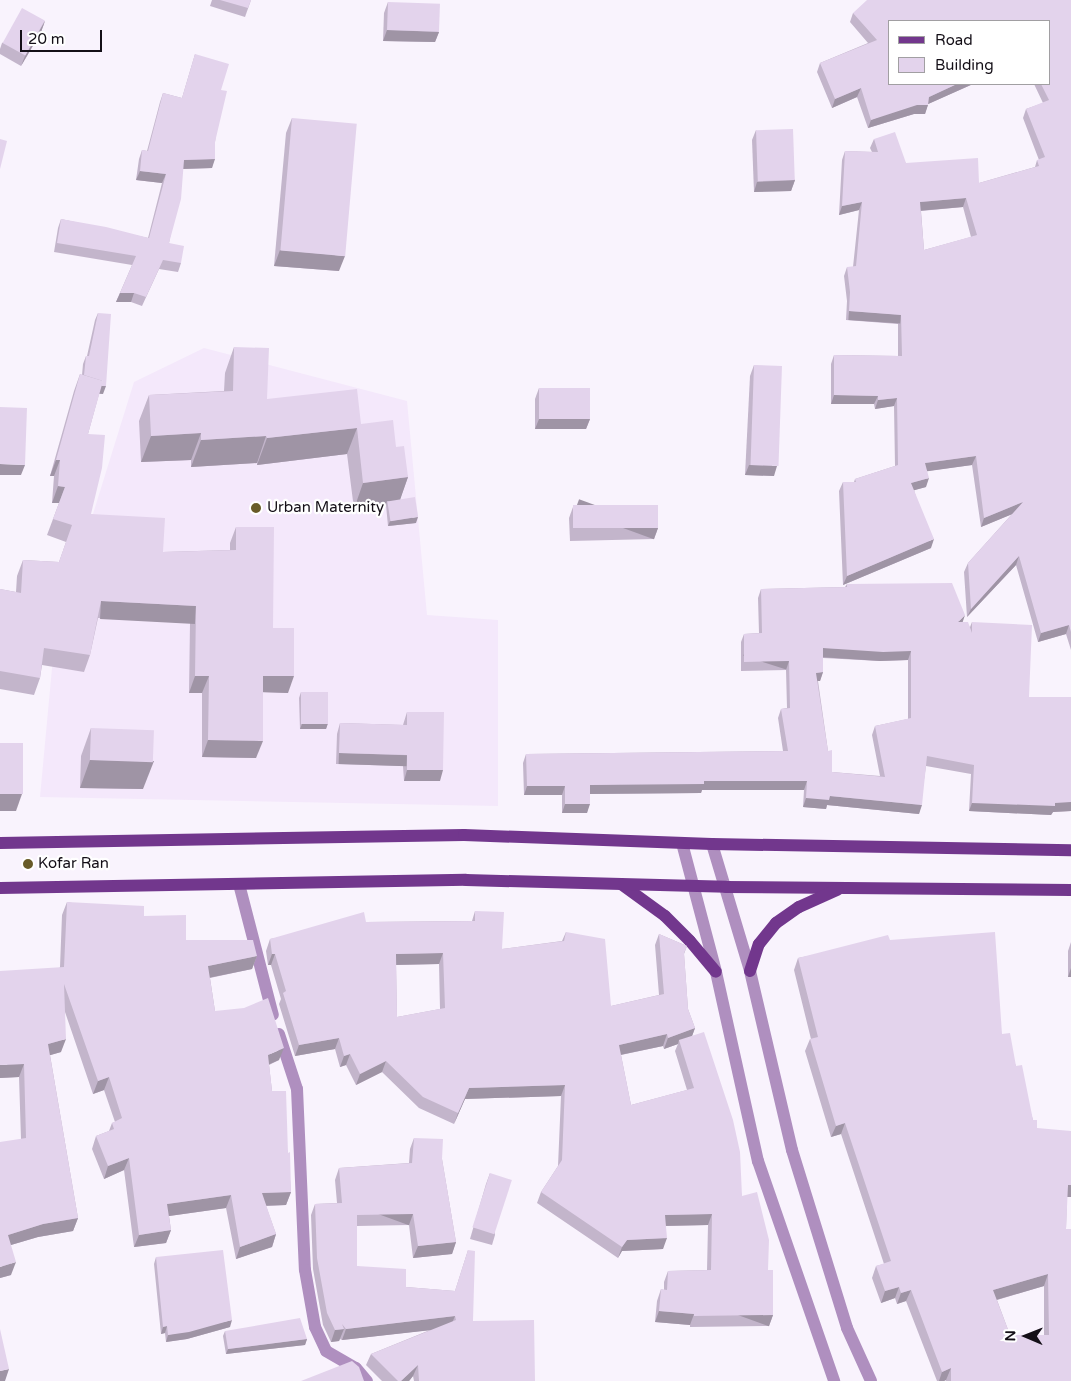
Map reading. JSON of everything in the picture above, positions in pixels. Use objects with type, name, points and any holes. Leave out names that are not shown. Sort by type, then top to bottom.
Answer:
[{"type":"main road","points":[[0,842],[464,835],[712,844],[1071,850]]},
{"type":"main road","points":[[0,888],[466,880],[726,887],[1071,890]]},
{"type":"main road","points":[[621,884],[665,916],[690,941],[716,972]]},
{"type":"main road","points":[[750,971],[759,944],[776,923],[799,907],[841,888]]},
{"type":"street","points":[[682,843],[716,972],[758,1161],[834,1381]]},
{"type":"street","points":[[712,844],[750,971],[792,1150],[847,1328],[871,1381]]},
{"type":"street","points":[[239,884],[268,997],[297,1089],[305,1270],[315,1327],[326,1351],[356,1368],[367,1381]]},
{"type":"shaded area","name":"Urban Maternity","points":[[204,348],[407,401],[427,615],[498,620],[498,806],[40,797],[55,636],[134,382]]},
{"type":"building","points":[[220,0],[251,0],[248,8]]},
{"type":"building","points":[[867,0],[1071,0],[1071,632],[1069,625],[1041,633],[1019,556],[971,609],[968,563],[1023,502],[984,518],[976,456],[925,463],[929,478],[911,483],[934,539],[847,576],[843,482],[856,482],[855,479],[898,465],[897,398],[878,400],[878,396],[834,395],[834,355],[902,356],[901,315],[849,311],[850,292],[847,267],[856,266],[862,202],[842,206],[845,151],[878,152],[874,139],[895,132],[906,163],[978,158],[979,183],[1039,166],[1037,160],[1045,157],[1026,109],[1049,100],[1042,85],[1051,85],[1051,20],[888,20],[888,85],[955,85],[929,97],[928,105],[917,105],[871,120],[861,88],[835,99],[820,63],[877,40],[853,13]],"holes":[[[966,198],[977,235],[924,250],[920,202]]]},
{"type":"building","points":[[388,2],[440,4],[439,32],[387,30]]},
{"type":"building","points":[[22,8],[45,21],[25,56],[3,43]]},
{"type":"building","points":[[195,54],[229,64],[221,90],[227,91],[215,142],[215,159],[184,160],[181,199],[169,243],[184,246],[181,263],[163,260],[146,297],[134,293],[120,293],[136,256],[57,243],[61,219],[106,227],[149,238],[166,174],[140,171],[142,150],[148,151],[163,93],[182,98]]},
{"type":"building","points":[[292,118],[357,124],[345,256],[280,250]]},
{"type":"building","points":[[793,129],[795,180],[758,181],[756,130]]},
{"type":"building","points":[[0,139],[7,141],[0,169]]},
{"type":"building","points":[[98,313],[111,314],[106,386],[101,386],[103,381],[84,375],[86,356],[89,356]]},
{"type":"building","points":[[234,347],[269,348],[267,399],[357,389],[361,424],[393,420],[396,447],[404,446],[408,477],[363,483],[357,428],[267,438],[266,436],[201,440],[201,433],[151,436],[149,395],[233,391]]},
{"type":"building","points":[[754,365],[782,366],[778,466],[751,465]]},
{"type":"building","points":[[80,374],[103,381],[88,434],[105,435],[102,468],[91,514],[165,518],[163,552],[236,550],[236,527],[274,527],[273,628],[294,628],[294,676],[263,676],[263,741],[208,740],[209,676],[195,676],[196,606],[101,601],[90,655],[44,648],[40,678],[0,671],[0,589],[21,593],[23,560],[59,562],[72,525],[53,519],[65,487],[58,486],[60,460],[56,460]]},
{"type":"building","points":[[539,388],[590,388],[590,419],[539,419]]},
{"type":"building","points":[[0,407],[27,408],[25,465],[0,464]]},
{"type":"building","points":[[415,497],[418,517],[390,521],[387,501]]},
{"type":"building","points":[[573,505],[658,505],[658,528],[573,528]]},
{"type":"building","points":[[952,583],[965,615],[958,622],[968,622],[972,633],[972,622],[1032,625],[1029,697],[1071,697],[1071,802],[1055,803],[1055,806],[972,803],[974,765],[927,756],[922,805],[830,796],[829,800],[806,798],[807,781],[704,781],[704,784],[590,785],[590,804],[565,804],[565,786],[527,786],[526,754],[788,751],[781,709],[790,708],[789,661],[744,662],[744,634],[762,633],[761,589],[847,587],[847,584]],"holes":[[[823,648],[883,652],[911,651],[911,718],[875,726],[885,777],[832,772],[832,750],[828,751],[816,673],[823,672]]]},
{"type":"building","points":[[301,692],[328,692],[328,724],[301,724]]},
{"type":"building","points":[[407,712],[444,712],[443,770],[407,770],[407,755],[339,753],[340,723],[407,725]]},
{"type":"building","points":[[91,728],[154,730],[153,762],[90,760]]},
{"type":"building","points":[[0,743],[23,743],[23,794],[0,794]]},
{"type":"building","points":[[67,902],[144,906],[144,916],[186,915],[186,940],[253,940],[257,956],[208,966],[215,1011],[244,1008],[268,998],[284,1048],[268,1055],[272,1091],[286,1091],[291,1192],[262,1193],[276,1234],[240,1247],[231,1195],[167,1204],[171,1230],[139,1235],[129,1158],[108,1166],[96,1136],[114,1129],[112,1123],[122,1118],[109,1077],[98,1081],[64,984],[66,1039],[48,1044],[78,1218],[43,1224],[8,1235],[16,1262],[0,1267],[0,1142],[26,1138],[24,1064],[0,1065],[0,971],[64,967]]},
{"type":"building","points":[[475,911],[504,912],[502,949],[564,941],[566,932],[605,939],[611,1006],[664,994],[659,934],[687,946],[684,953],[688,1009],[695,1028],[668,1038],[667,1034],[619,1045],[631,1105],[694,1088],[679,1040],[704,1032],[733,1120],[740,1152],[742,1196],[757,1192],[769,1240],[768,1270],[773,1270],[773,1315],[694,1316],[694,1314],[659,1311],[661,1289],[667,1290],[668,1271],[711,1270],[712,1214],[665,1215],[667,1238],[627,1240],[622,1247],[541,1192],[562,1160],[565,1085],[469,1088],[458,1113],[423,1097],[386,1061],[360,1074],[350,1054],[344,1056],[339,1038],[299,1045],[283,993],[286,991],[275,954],[272,954],[270,939],[364,912],[366,922],[475,921]],"holes":[[[443,953],[445,1008],[397,1017],[396,954]]]},
{"type":"building","points":[[995,932],[1002,1034],[1010,1033],[1016,1066],[1022,1065],[1033,1120],[1037,1120],[1037,1128],[1071,1131],[1071,1185],[1068,1185],[1066,1229],[1071,1229],[1071,1381],[951,1381],[951,1368],[942,1372],[911,1290],[901,1293],[899,1287],[885,1291],[876,1266],[891,1261],[845,1123],[836,1126],[810,1039],[818,1037],[798,958],[888,935],[890,940]],"holes":[[[1048,1274],[1049,1335],[1010,1335],[993,1290]]]},
{"type":"building","points":[[414,1138],[443,1139],[442,1159],[456,1242],[418,1246],[413,1214],[357,1215],[357,1266],[406,1269],[406,1287],[455,1291],[468,1250],[475,1251],[473,1321],[534,1320],[535,1381],[419,1381],[418,1365],[401,1381],[398,1381],[371,1354],[456,1320],[455,1316],[346,1329],[342,1324],[344,1329],[335,1330],[327,1313],[317,1258],[315,1204],[342,1203],[339,1168],[412,1163]]},
{"type":"building","points":[[490,1173],[512,1180],[494,1234],[472,1227]]},
{"type":"building","points":[[223,1250],[232,1320],[189,1332],[168,1335],[167,1326],[163,1327],[156,1257]]},
{"type":"building","points":[[300,1318],[307,1339],[228,1349],[225,1331]]},
{"type":"building","points":[[0,1329],[9,1369],[0,1371]]},
{"type":"building","points":[[352,1361],[359,1367],[364,1381],[301,1381]]},
{"type":"place","name":"Urban Maternity","points":[[256,508]]},
{"type":"place","name":"Kofar Ran","points":[[28,864]]}]
